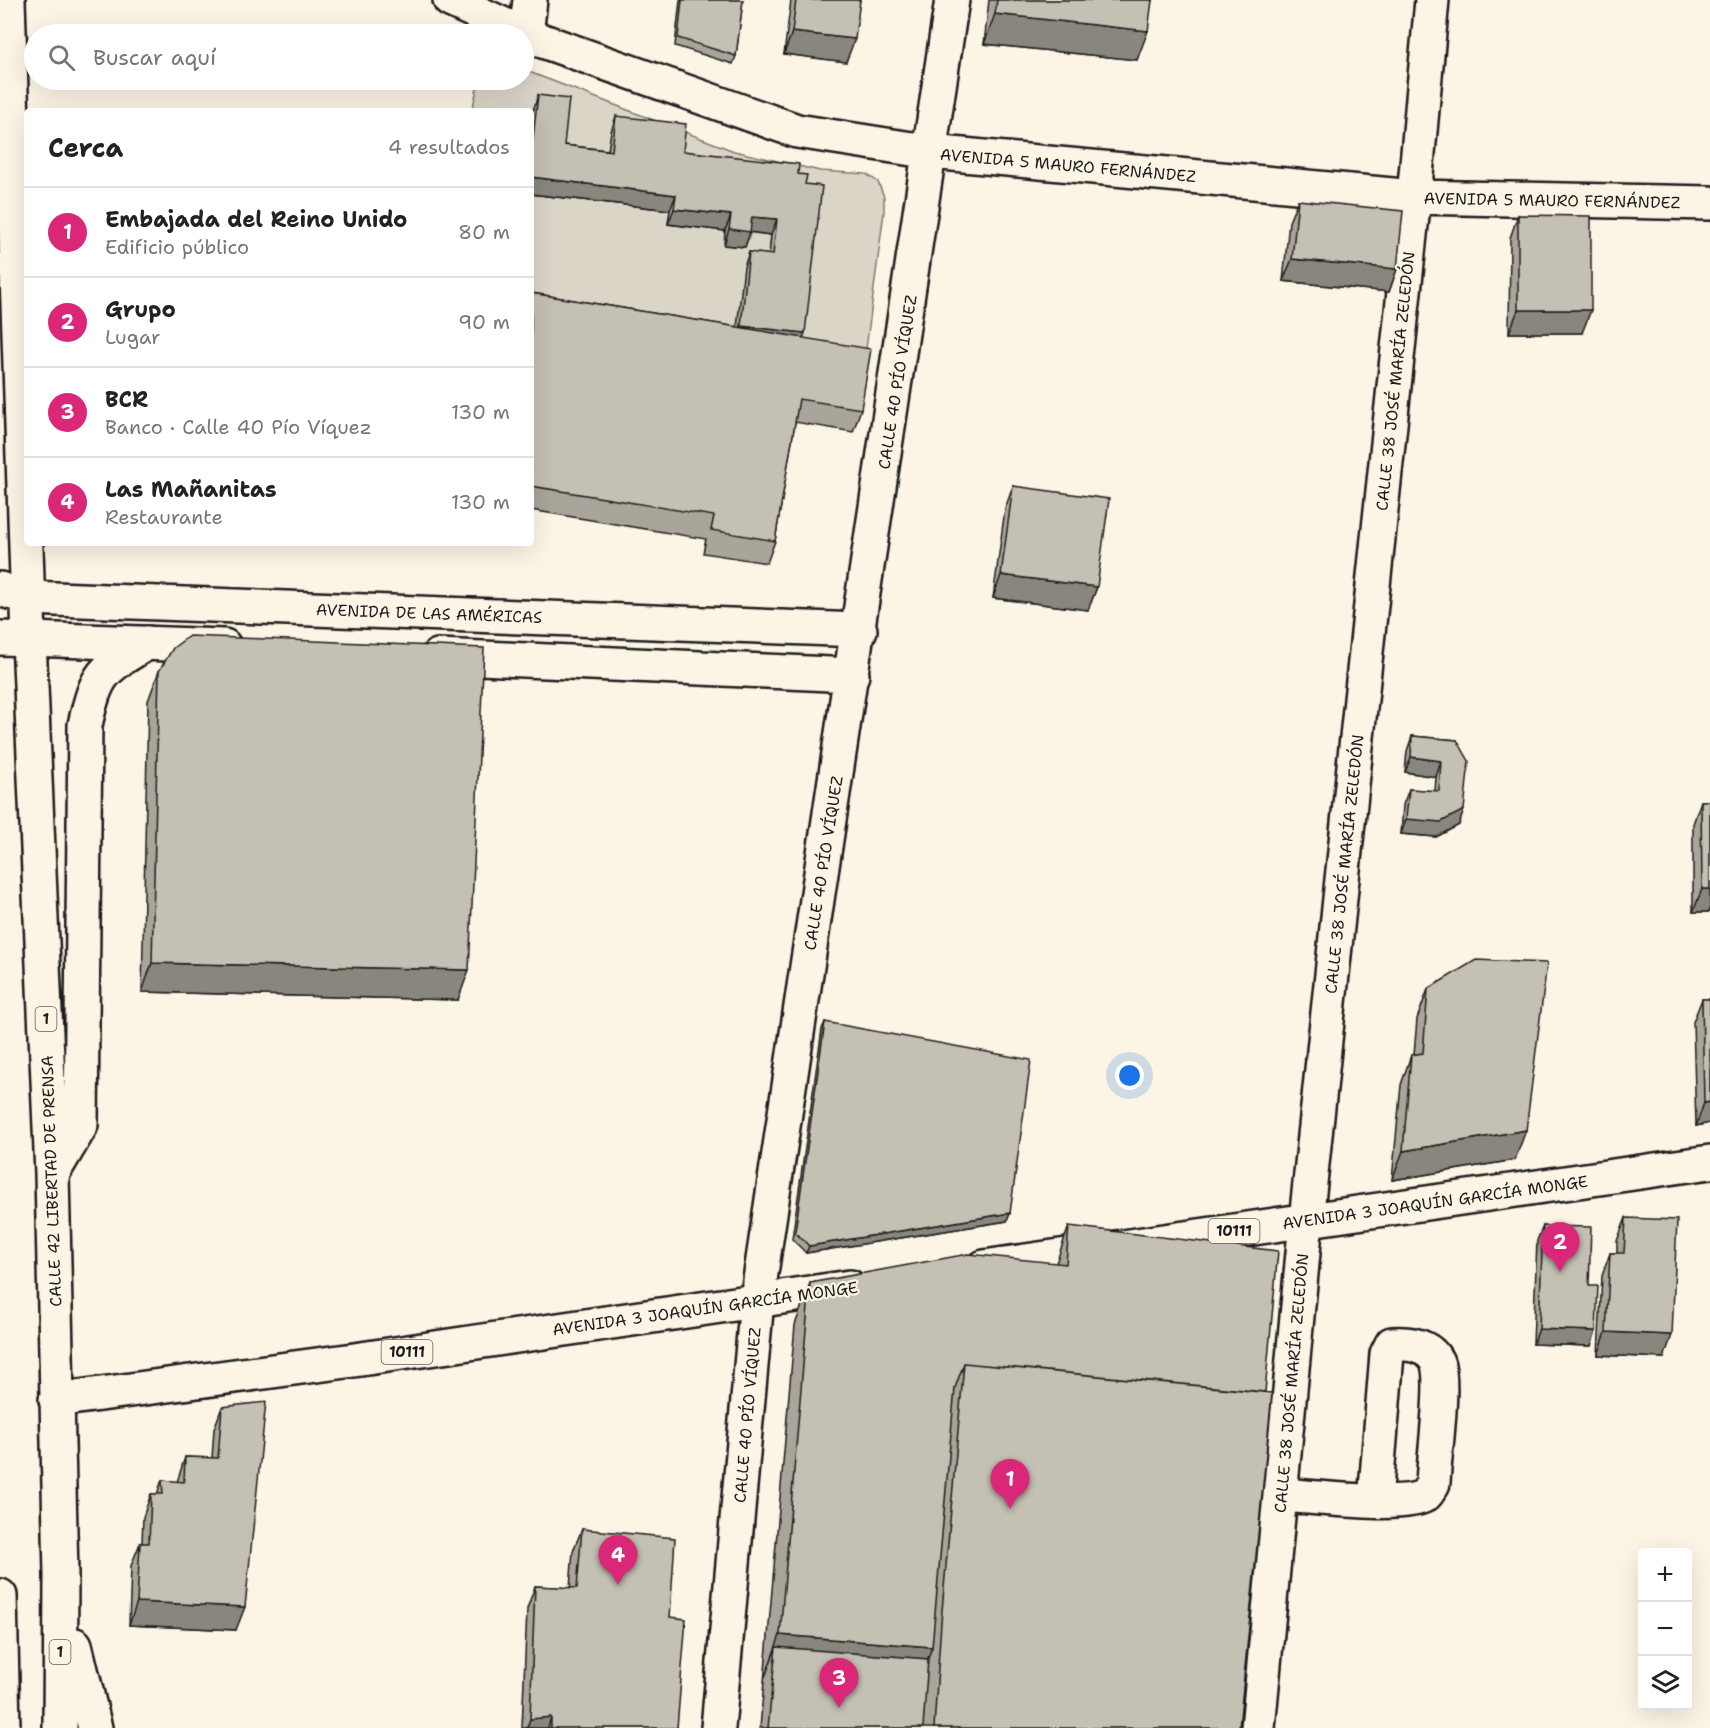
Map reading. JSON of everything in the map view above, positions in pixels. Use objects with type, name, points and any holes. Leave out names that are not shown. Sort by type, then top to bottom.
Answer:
[{"type":"main road","name":"1","points":[[8,0],[14,593]]},
{"type":"main road","name":"AVENIDA 5 MAURO FERNÁNDEZ","points":[[450,0],[502,24]]},
{"type":"main road","points":[[527,24],[530,0]]},
{"type":"main road","name":"CALLE 40 PÍO VÍQUEZ","points":[[718,1728],[758,1300],[860,630],[952,0]]},
{"type":"main road","name":"CALLE 38 JOSÉ MARÍA ZELEDÓN","points":[[1258,1728],[1306,1221],[1414,197],[1432,0]]},
{"type":"main road","name":"AVENIDA 5 MAURO FERNÁNDEZ","points":[[534,38],[797,131],[931,152],[1414,197],[1710,203]]},
{"type":"main road","name":"AVENIDA DE LAS AMÉRICAS","points":[[14,593],[860,630]]},
{"type":"main road","name":"CALLE 42 LIBERTAD DE PRENSA","points":[[14,593],[15,639],[52,1174],[61,1576],[60,1728]]},
{"type":"main road","points":[[15,639],[253,647]]},
{"type":"main road","points":[[52,1174],[81,1125],[85,725],[92,697],[102,674],[147,643]]},
{"type":"main road","points":[[406,654],[548,672],[852,675]]},
{"type":"main road","name":"AVENIDA 3 JOAQUÍN GARCÍA MONGE","points":[[953,1272],[1710,1162]]},
{"type":"main road","name":"AVENIDA 3 JOAQUÍN GARCÍA MONGE","points":[[56,1400],[354,1360],[884,1282]]},
{"type":"main road","points":[[1280,1495],[1375,1501]]},
{"type":"main road","points":[[61,1576],[83,1688],[95,1728]]},
{"type":"main road","points":[[0,1596],[3,1728]]},
{"type":"shaded area","points":[[534,74],[734,151],[820,171],[866,174],[878,182],[884,197],[884,212],[863,372],[534,317],[534,194],[670,210],[668,224],[771,235],[768,270],[735,341],[816,202],[677,166],[611,132],[607,166],[558,160],[534,113],[534,108],[473,108],[477,90],[534,90]]},
{"type":"building","points":[[682,0],[743,0],[736,56],[678,38]]},
{"type":"building","points":[[796,0],[860,0],[855,39],[792,32]]},
{"type":"building","points":[[997,0],[1152,0],[1148,31],[995,14]]},
{"type":"building","points":[[538,95],[569,99],[564,145],[612,151],[616,116],[686,124],[683,151],[799,164],[798,174],[807,175],[805,184],[822,186],[805,333],[741,326],[749,252],[773,255],[777,219],[752,217],[750,232],[729,229],[731,215],[674,209],[676,195],[534,177],[534,129]]},
{"type":"building","points":[[1298,200],[1403,211],[1397,269],[1292,259]]},
{"type":"building","points":[[1518,215],[1591,216],[1591,310],[1518,310]]},
{"type":"building","points":[[534,293],[871,349],[861,409],[799,399],[775,541],[711,530],[714,516],[534,486]]},
{"type":"building","points":[[1013,486],[1109,499],[1097,587],[1001,575]]},
{"type":"building","points":[[189,636],[484,648],[469,970],[152,963],[159,671],[173,648]]},
{"type":"building","points":[[1412,736],[1457,740],[1469,761],[1464,810],[1441,822],[1406,819],[1409,789],[1439,791],[1441,761],[1411,757]]},
{"type":"building","points":[[1701,801],[1710,801],[1710,889],[1702,889]]},
{"type":"building","points":[[1476,960],[1547,963],[1526,1130],[1403,1151],[1411,1055],[1423,1053],[1428,989]]},
{"type":"building","points":[[1702,999],[1710,999],[1710,1102],[1704,1103]]},
{"type":"building","points":[[825,1022],[1031,1060],[1010,1213],[809,1246],[795,1232]]},
{"type":"building","points":[[1626,1218],[1677,1220],[1672,1335],[1606,1332],[1610,1253],[1624,1253]]},
{"type":"building","points":[[1069,1226],[1278,1251],[1265,1392],[964,1363],[955,1388],[932,1647],[780,1635],[810,1283],[968,1254],[1066,1264]]},
{"type":"building","points":[[1543,1226],[1591,1227],[1589,1286],[1598,1286],[1596,1331],[1539,1329]]},
{"type":"building","points":[[964,1363],[1272,1393],[1239,1728],[934,1728]]},
{"type":"building","points":[[266,1402],[245,1607],[137,1602],[140,1543],[149,1543],[151,1494],[163,1494],[162,1480],[184,1482],[185,1457],[218,1458],[222,1407]]},
{"type":"building","points":[[582,1529],[675,1538],[670,1617],[686,1619],[677,1728],[551,1728],[551,1717],[530,1719],[535,1586],[577,1588]]},
{"type":"building","points":[[776,1647],[928,1659],[923,1728],[768,1728]]},
{"type":"place","name":"Grupo","points":[[1560,1272]]},
{"type":"place","name":"Embajada del Reino Unido","points":[[1010,1509]]},
{"type":"place","name":"Las Mañanitas","points":[[618,1585]]},
{"type":"place","name":"BCR","points":[[839,1708]]}]
